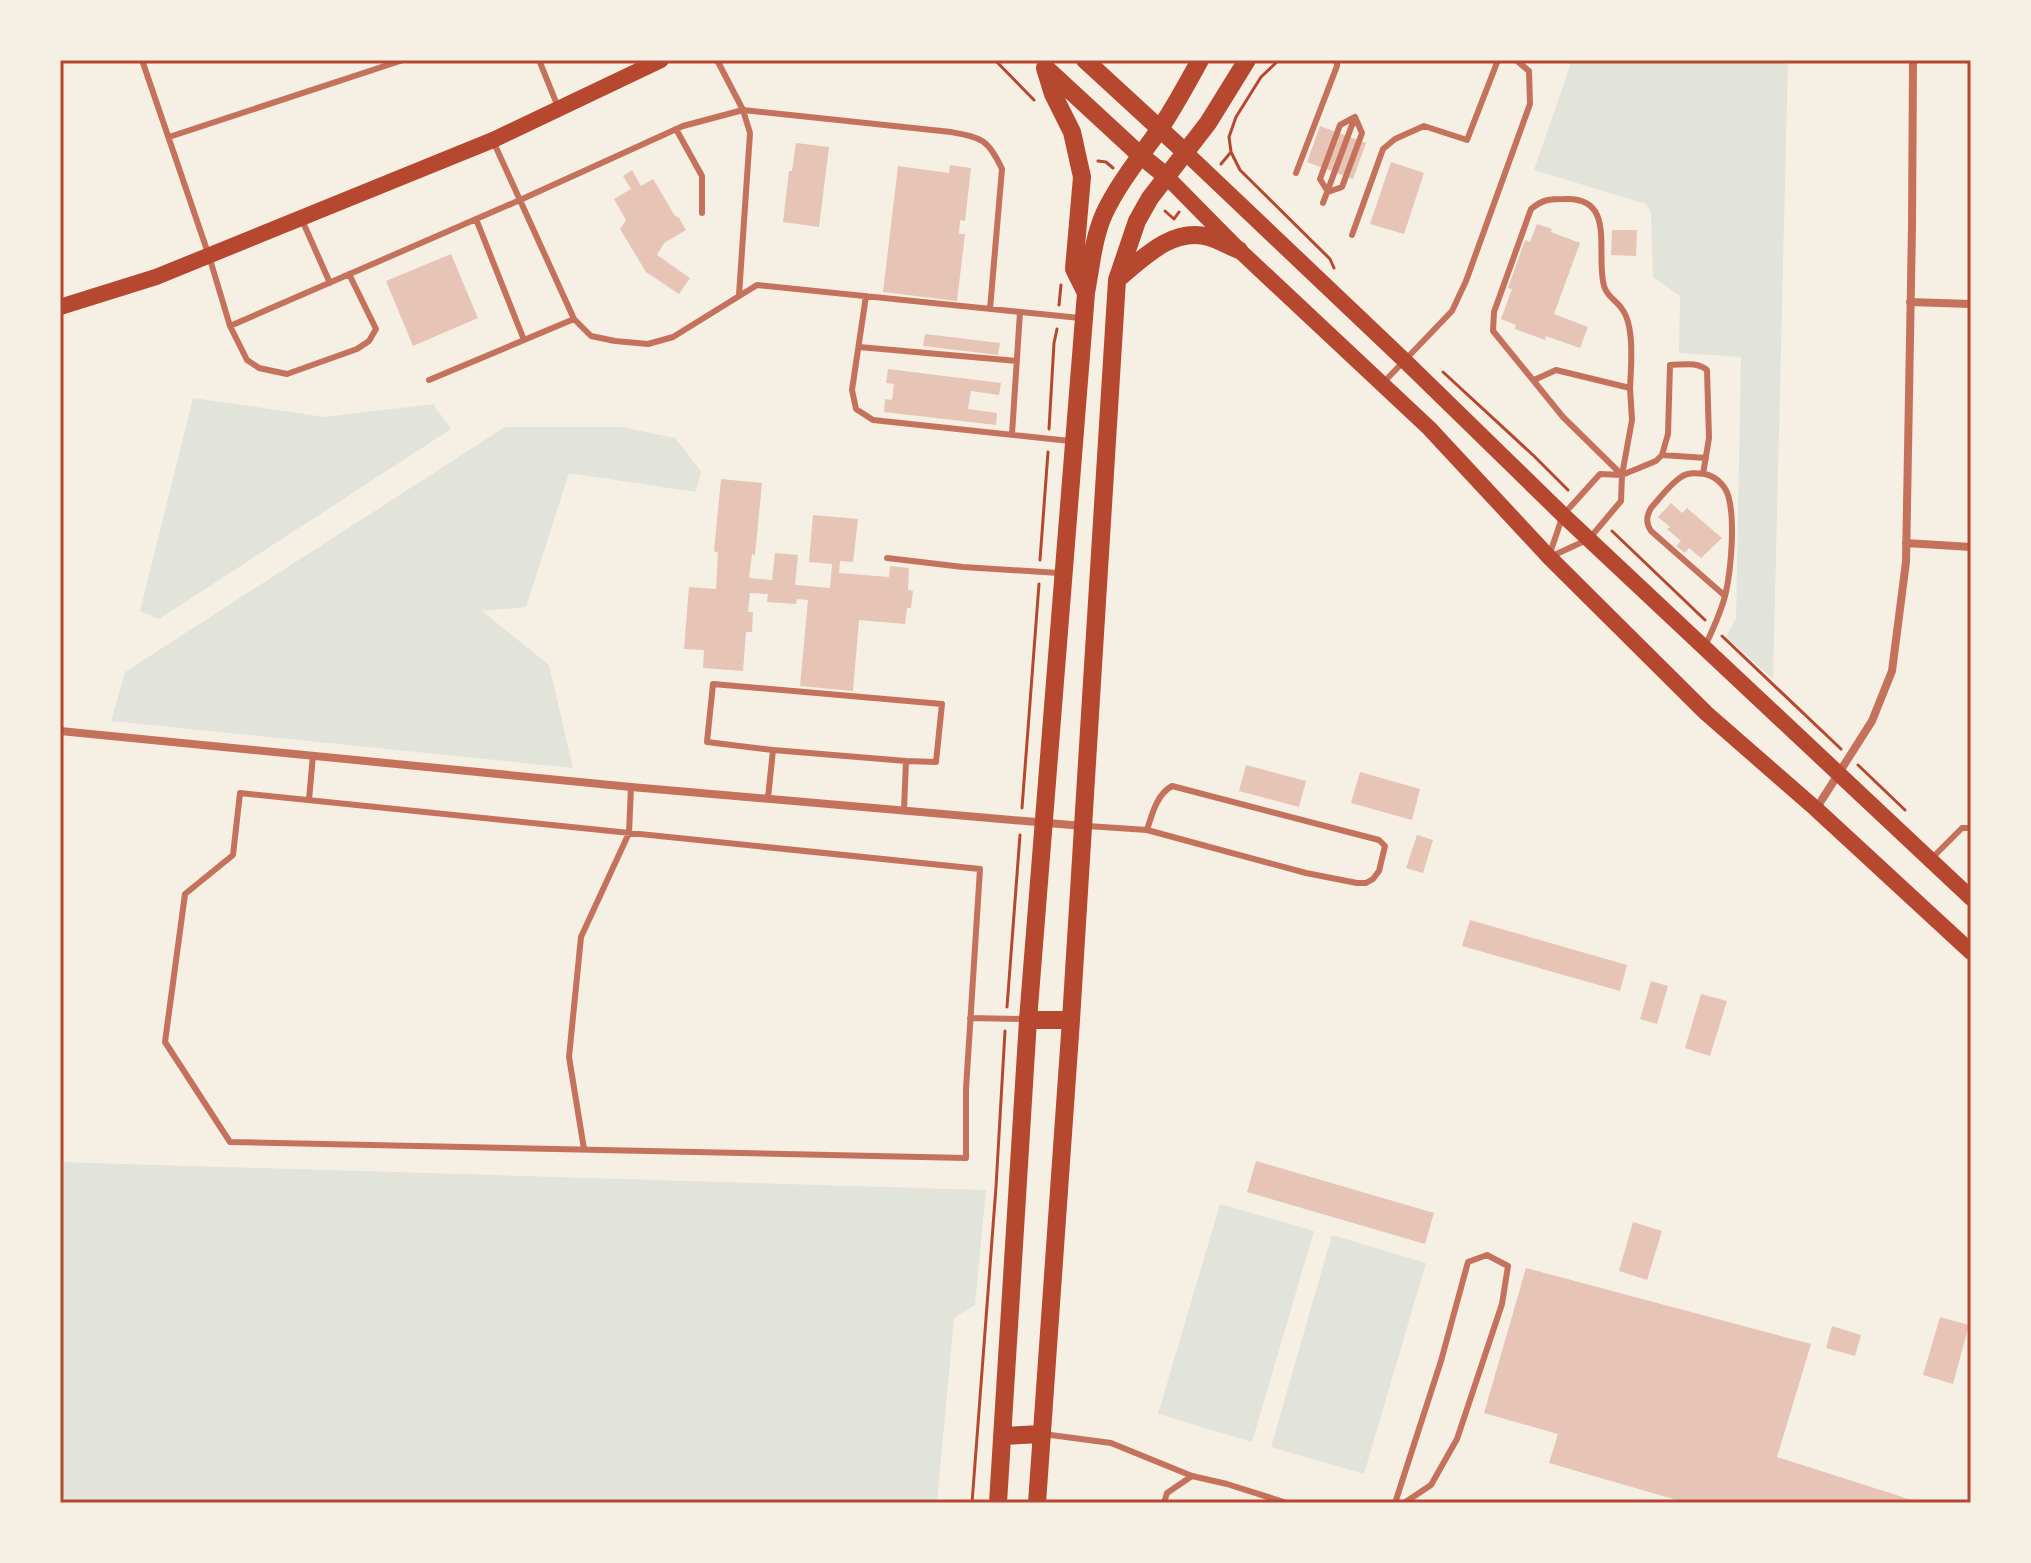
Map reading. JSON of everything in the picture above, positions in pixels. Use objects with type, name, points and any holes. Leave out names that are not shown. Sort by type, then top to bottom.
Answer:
[{"type":"main road","points":[[60,307],[156,277],[493,140],[661,60]]},
{"type":"main road","points":[[1085,60],[1410,354],[1563,515],[1971,898]]},
{"type":"main road","points":[[998,1503],[1028,1020],[1086,293],[1096,236],[1104,213],[1200,60]]},
{"type":"main road","points":[[1037,1503],[1071,1020],[1117,280],[1137,221],[1150,198],[1208,123],[1247,60]]},
{"type":"main road","points":[[1041,64],[1166,176],[1239,250],[1429,428],[1549,557],[1706,713],[1971,952]]},
{"type":"main road","points":[[1041,64],[1072,132],[1080,166],[1082,177],[1074,269],[1086,293]]},
{"type":"main road","points":[[1117,280],[1166,242],[1183,236],[1208,237],[1239,250]]},
{"type":"main road","points":[[1028,1020],[1071,1020]]},
{"type":"main road","points":[[1002,1436],[1042,1434]]},
{"type":"street","points":[[1816,809],[1872,721],[1892,671],[1906,562],[1913,60]]},
{"type":"street","points":[[1910,302],[1971,304]]},
{"type":"street","points":[[1906,543],[1971,547]]},
{"type":"street","points":[[60,731],[631,787],[1083,826]]},
{"type":"lane","points":[[142,60],[230,326],[247,360],[259,368],[287,374],[357,349],[369,341],[376,329],[349,274]]},
{"type":"lane","points":[[169,137],[403,60]]},
{"type":"lane","points":[[539,60],[559,110]]},
{"type":"lane","points":[[717,60],[743,110],[750,133],[739,295]]},
{"type":"lane","points":[[1296,173],[1337,60]]},
{"type":"lane","points":[[1352,235],[1383,149],[1395,139],[1424,126],[1467,140],[1498,60]]},
{"type":"lane","points":[[1382,384],[1452,311],[1461,291],[1530,104],[1529,71],[1516,60]]},
{"type":"lane","points":[[230,326],[676,129],[743,110],[951,132],[980,138],[994,151],[1002,169],[990,309]]},
{"type":"lane","points":[[1328,192],[1342,187],[1362,133],[1355,117]]},
{"type":"lane","points":[[1328,192],[1320,179],[1340,125],[1355,117]]},
{"type":"lane","points":[[1323,203],[1355,117]]},
{"type":"lane","points":[[676,129],[702,176],[702,213]]},
{"type":"lane","points":[[493,140],[574,319],[591,336],[648,344],[673,337],[757,285],[1084,318]]},
{"type":"lane","points":[[1549,557],[1589,539],[1621,501],[1622,475],[1632,420],[1630,326],[1624,310],[1608,296],[1603,285],[1599,217],[1588,204],[1577,198],[1541,201],[1531,209],[1494,312],[1493,331],[1563,417],[1622,475]]},
{"type":"lane","points":[[301,218],[330,283]]},
{"type":"lane","points":[[476,219],[524,340]]},
{"type":"lane","points":[[866,296],[852,390],[856,409],[873,420],[1074,442]]},
{"type":"lane","points":[[1012,434],[1020,312]]},
{"type":"lane","points":[[429,380],[574,319]]},
{"type":"lane","points":[[859,347],[1017,361]]},
{"type":"lane","points":[[1549,557],[1563,515],[1600,474],[1622,475],[1656,461],[1662,455],[1668,434],[1670,365],[1696,364],[1707,370],[1709,438],[1703,474]]},
{"type":"lane","points":[[1534,380],[1556,370],[1630,388]]},
{"type":"lane","points":[[1662,455],[1706,458]]},
{"type":"lane","points":[[1705,647],[1725,596],[1730,559],[1729,498],[1724,487],[1713,476],[1683,475],[1651,508],[1647,514],[1648,525],[1725,596]]},
{"type":"lane","points":[[887,558],[963,567],[1063,573]]},
{"type":"lane","points":[[713,684],[942,704],[936,762],[906,761],[707,742],[713,684]]},
{"type":"lane","points":[[768,798],[773,750]]},
{"type":"lane","points":[[309,800],[313,755]]},
{"type":"lane","points":[[904,810],[906,761]]},
{"type":"lane","points":[[1083,826],[1147,830],[1306,873],[1357,883],[1373,879],[1379,871],[1385,846],[1379,840],[1172,786],[1164,791],[1147,830]]},
{"type":"lane","points":[[584,1149],[569,1057],[581,937],[629,833],[631,787]]},
{"type":"lane","points":[[240,793],[309,800],[980,869],[965,1093],[966,1158],[230,1142],[165,1042],[185,894],[233,855],[240,793]]},
{"type":"lane","points":[[1931,860],[1962,828],[1971,828]]},
{"type":"lane","points":[[970,1018],[1028,1020]]},
{"type":"lane","points":[[1395,1503],[1441,1361],[1468,1262],[1487,1255],[1508,1266],[1502,1304],[1457,1439],[1431,1485],[1404,1503]]},
{"type":"lane","points":[[1042,1434],[1111,1443],[1192,1476],[1287,1503]]},
{"type":"lane","points":[[1164,1503],[1167,1493],[1192,1476]]},
{"type":"path","points":[[995,60],[1035,101]]},
{"type":"path","points":[[1279,60],[1261,77],[1236,117],[1229,137],[1231,152],[1240,170],[1330,259],[1339,277]]},
{"type":"path","points":[[1168,213],[1174,219],[1181,209]]},
{"type":"path","points":[[972,1503],[1061,275]]},
{"type":"path","points":[[1410,354],[1534,456],[1577,499]]},
{"type":"path","points":[[1603,522],[1909,814]]},
{"type":"shaded area","points":[[1572,60],[1788,60],[1773,679],[1726,637],[1736,618],[1741,357],[1679,353],[1680,296],[1653,277],[1651,213],[1646,204],[1534,170]]},
{"type":"shaded area","points":[[193,398],[325,417],[433,404],[451,429],[159,619],[140,611]]},
{"type":"shaded area","points":[[505,427],[622,427],[675,438],[701,471],[696,492],[569,473],[526,607],[482,611],[549,665],[573,768],[111,721],[125,672]]},
{"type":"shaded area","points":[[60,1162],[986,1190],[975,1305],[954,1318],[937,1503],[60,1503]]},
{"type":"shaded area","points":[[1220,1204],[1314,1231],[1252,1442],[1158,1414]]},
{"type":"shaded area","points":[[1332,1235],[1426,1263],[1364,1474],[1271,1447]]},
{"type":"building","points":[[1320,126],[1366,143],[1353,179],[1307,162]]},
{"type":"building","points":[[796,143],[829,147],[819,227],[783,222]]},
{"type":"building","points":[[1391,162],[1424,173],[1404,234],[1370,224]]},
{"type":"building","points":[[950,165],[971,168],[965,221],[960,220],[959,234],[965,234],[957,301],[883,292],[898,166],[949,173]]},
{"type":"building","points":[[632,170],[641,186],[653,179],[686,230],[664,243],[657,255],[690,278],[679,294],[646,272],[620,229],[626,220],[614,199],[631,189],[623,176]]},
{"type":"building","points":[[1537,224],[1580,243],[1554,314],[1588,327],[1580,348],[1515,329],[1516,325],[1501,319],[1525,240],[1530,242]]},
{"type":"building","points":[[1612,230],[1637,230],[1636,256],[1611,255]]},
{"type":"building","points":[[451,254],[478,318],[413,346],[386,281]]},
{"type":"building","points":[[925,334],[1000,343],[998,355],[923,346]]},
{"type":"building","points":[[888,369],[1001,383],[999,395],[971,391],[968,409],[997,413],[996,425],[884,412],[885,399],[892,400],[894,384],[886,383]]},
{"type":"building","points":[[721,479],[762,483],[755,555],[752,554],[749,578],[772,580],[775,553],[798,555],[795,585],[830,588],[832,564],[809,562],[813,515],[858,519],[853,562],[840,561],[839,573],[889,577],[890,566],[909,568],[908,590],[913,591],[905,624],[859,620],[853,691],[800,686],[808,600],[797,599],[796,604],[767,602],[768,594],[750,593],[748,612],[753,612],[752,632],[746,632],[743,671],[703,668],[704,650],[684,649],[689,587],[716,589],[718,553],[714,551]]},
{"type":"building","points":[[1671,503],[1682,513],[1687,508],[1722,538],[1701,558],[1689,548],[1685,553],[1676,546],[1681,541],[1658,517]]},
{"type":"building","points":[[1246,765],[1306,781],[1299,807],[1239,791]]},
{"type":"building","points":[[1360,772],[1420,789],[1412,820],[1351,803]]},
{"type":"building","points":[[1417,835],[1433,840],[1423,873],[1406,868]]},
{"type":"building","points":[[1470,920],[1627,965],[1620,991],[1462,946]]},
{"type":"building","points":[[1651,981],[1668,986],[1657,1024],[1640,1019]]},
{"type":"building","points":[[1701,994],[1727,1001],[1710,1056],[1685,1048]]},
{"type":"building","points":[[1256,1161],[1434,1213],[1425,1244],[1247,1192]]},
{"type":"building","points":[[1633,1222],[1662,1231],[1647,1280],[1619,1271]]},
{"type":"building","points":[[1526,1268],[1811,1344],[1777,1457],[1921,1503],[1687,1503],[1549,1463],[1558,1434],[1484,1413]]},
{"type":"building","points":[[1940,1317],[1969,1325],[1953,1384],[1923,1375]]},
{"type":"building","points":[[1832,1326],[1861,1335],[1855,1356],[1826,1348]]}]
